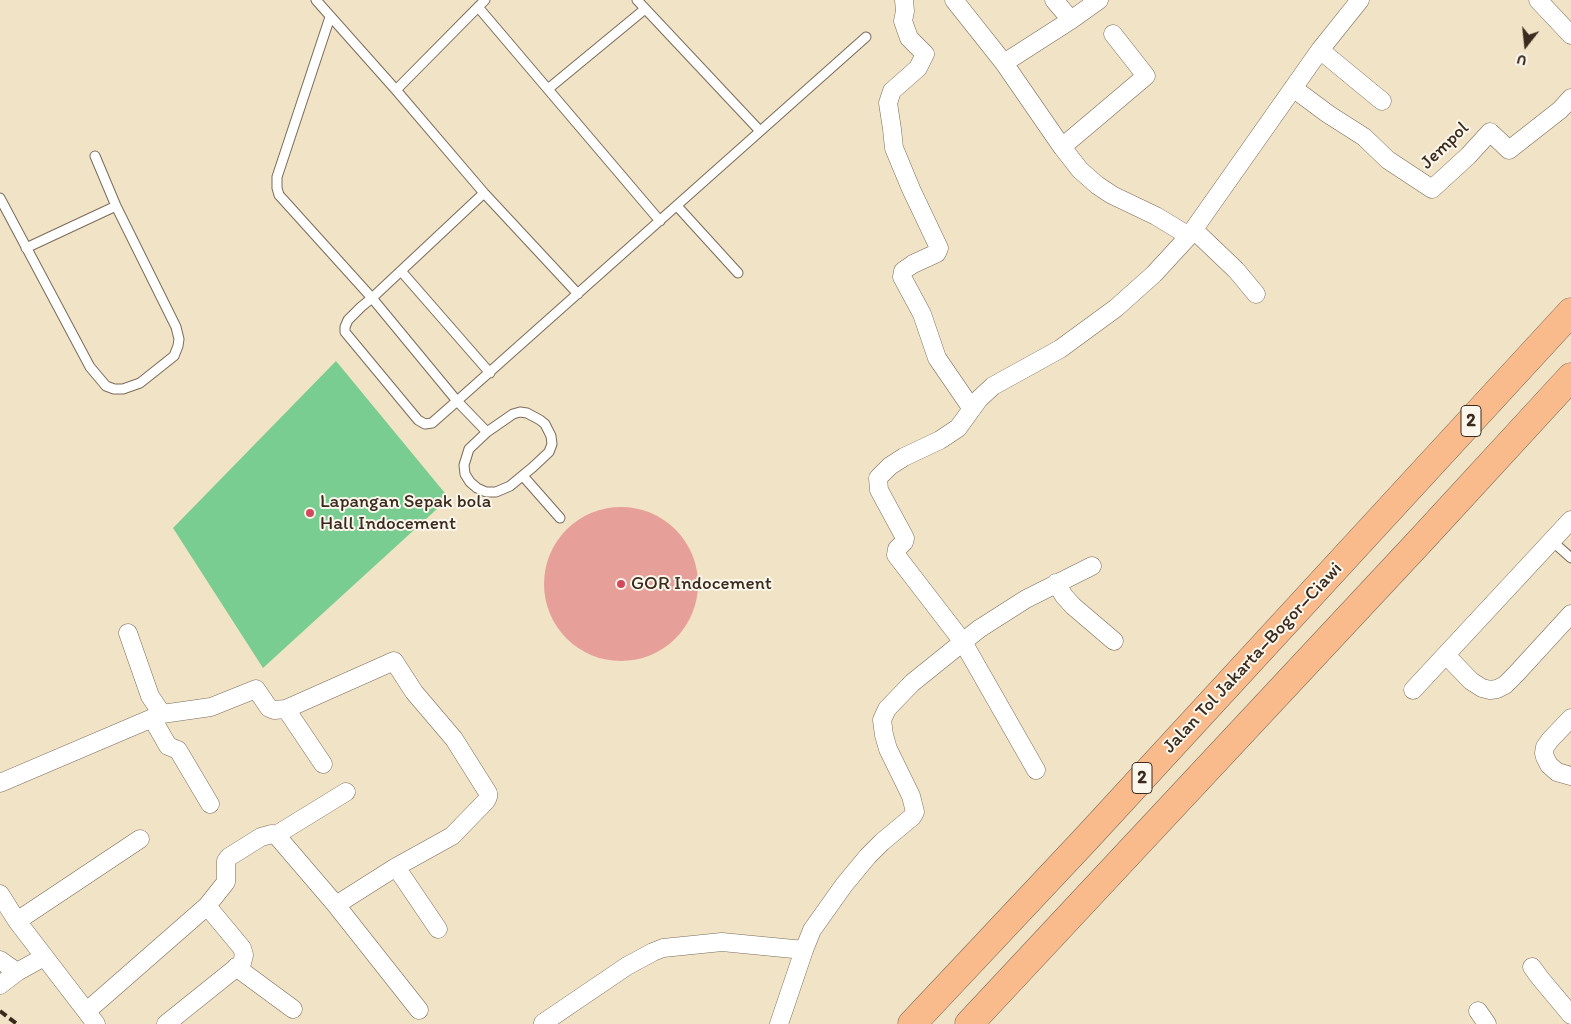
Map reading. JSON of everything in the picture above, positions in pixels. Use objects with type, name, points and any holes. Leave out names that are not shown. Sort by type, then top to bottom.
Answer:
[{"type":"highway","name":"Jalan Tol Jakarta–Bogor–Ciawi","points":[[912,1024],[1085,840],[1571,312]]},
{"type":"highway","name":"2","points":[[969,1024],[1348,619],[1571,377]]},
{"type":"street","points":[[904,0],[903,22],[909,38],[925,54],[918,68],[892,91],[888,103],[894,148],[939,248],[937,253],[913,264],[903,271],[902,277],[922,314],[937,358],[972,409]]},
{"type":"street","points":[[954,0],[1004,63],[1080,170],[1097,186],[1112,195],[1192,232],[1236,270],[1256,294]]},
{"type":"street","points":[[1054,0],[1071,20]]},
{"type":"street","points":[[1004,63],[1099,0]]},
{"type":"street","points":[[1036,770],[963,642],[896,555],[897,549],[904,542],[905,538],[879,490],[877,481],[879,476],[904,457],[940,440],[958,428],[979,399],[993,386],[1060,349],[1116,308],[1154,274],[1192,232],[1320,50],[1360,0]]},
{"type":"street","points":[[1538,0],[1571,35]]},
{"type":"street","points":[[1062,147],[1146,76],[1113,34]]},
{"type":"street","points":[[1320,50],[1382,101]]},
{"type":"street","name":"Jempol","points":[[1294,88],[1328,114],[1364,137],[1388,160],[1432,189],[1468,156],[1490,132],[1509,150],[1560,110],[1571,98]]},
{"type":"street","points":[[1413,690],[1571,520]]},
{"type":"street","points":[[778,1024],[812,930],[850,878],[882,842],[912,817],[915,812],[911,796],[888,749],[884,735],[882,720],[887,709],[912,683],[980,628],[1056,583],[1092,566]]},
{"type":"street","points":[[1056,583],[1073,606],[1114,640]]},
{"type":"street","points":[[1446,655],[1470,681],[1482,688],[1497,689],[1505,685],[1516,674],[1571,614]]},
{"type":"street","points":[[128,633],[168,746],[178,750],[210,804]]},
{"type":"street","points":[[0,783],[157,716],[211,707],[256,689],[269,708],[274,710],[286,709],[394,662],[414,692],[454,739],[488,793],[488,798],[452,836],[396,867],[336,905]]},
{"type":"street","points":[[286,709],[323,764]]},
{"type":"street","points":[[1571,718],[1545,747],[1544,757],[1549,765],[1558,772],[1571,776]]},
{"type":"street","points":[[0,894],[17,921],[91,1018],[207,906],[226,882],[226,861],[229,857],[261,837],[271,834],[276,835],[346,792]]},
{"type":"street","points":[[276,835],[336,905],[419,1010]]},
{"type":"street","points":[[17,921],[140,839]]},
{"type":"street","points":[[396,867],[438,929]]},
{"type":"street","points":[[166,1024],[242,963],[244,955],[242,948],[207,906]]},
{"type":"street","points":[[542,1023],[627,966],[663,948],[722,942],[804,950]]},
{"type":"street","points":[[0,985],[44,957]]},
{"type":"street","points":[[0,960],[18,972]]},
{"type":"street","points":[[236,967],[293,1009]]},
{"type":"street","points":[[1532,967],[1571,1016]]},
{"type":"lane","points":[[316,0],[484,193],[578,294]]},
{"type":"lane","points":[[396,90],[485,0]]},
{"type":"lane","points":[[637,0],[760,131]]},
{"type":"lane","points":[[478,8],[660,221]]},
{"type":"lane","points":[[548,89],[645,9]]},
{"type":"lane","points":[[330,17],[277,178],[279,195],[372,298],[457,402],[487,432]]},
{"type":"lane","points":[[484,193],[348,320],[345,327],[346,332],[418,420],[425,424],[432,423],[457,402],[866,37]]},
{"type":"lane","points":[[0,198],[90,367],[106,386],[114,389],[123,389],[140,382],[174,356],[179,340],[176,327],[116,206],[95,156]]},
{"type":"lane","points":[[26,248],[116,206]]},
{"type":"lane","points":[[676,206],[738,273]]},
{"type":"lane","points":[[400,271],[490,373]]},
{"type":"lane","points":[[527,413],[545,424],[551,436],[552,444],[549,452],[510,486],[496,492],[486,492],[470,482],[465,474],[464,465],[469,449],[487,432],[513,414],[527,413]]},
{"type":"lane","points":[[522,476],[560,518]]},
{"type":"lane","points":[[1552,541],[1571,558]]},
{"type":"green space","name":"Lapangan Sepak bola Hall Indocement","points":[[336,361],[449,498],[263,668],[173,528]]},
{"type":"building","name":"GOR Indocement","points":[[621,507],[650,513],[664,520],[675,530],[685,541],[692,555],[698,584],[692,613],[685,627],[675,638],[664,648],[650,655],[621,661],[592,655],[578,648],[567,638],[557,627],[550,613],[544,584],[550,555],[557,541],[567,530],[578,520],[592,513]]},
{"type":"railway","points":[[0,1011],[17,1024]]},
{"type":"place","name":"Lapangan Sepak bola Hall Indocement","points":[[310,513]]},
{"type":"place","name":"GOR Indocement","points":[[621,584]]}]
